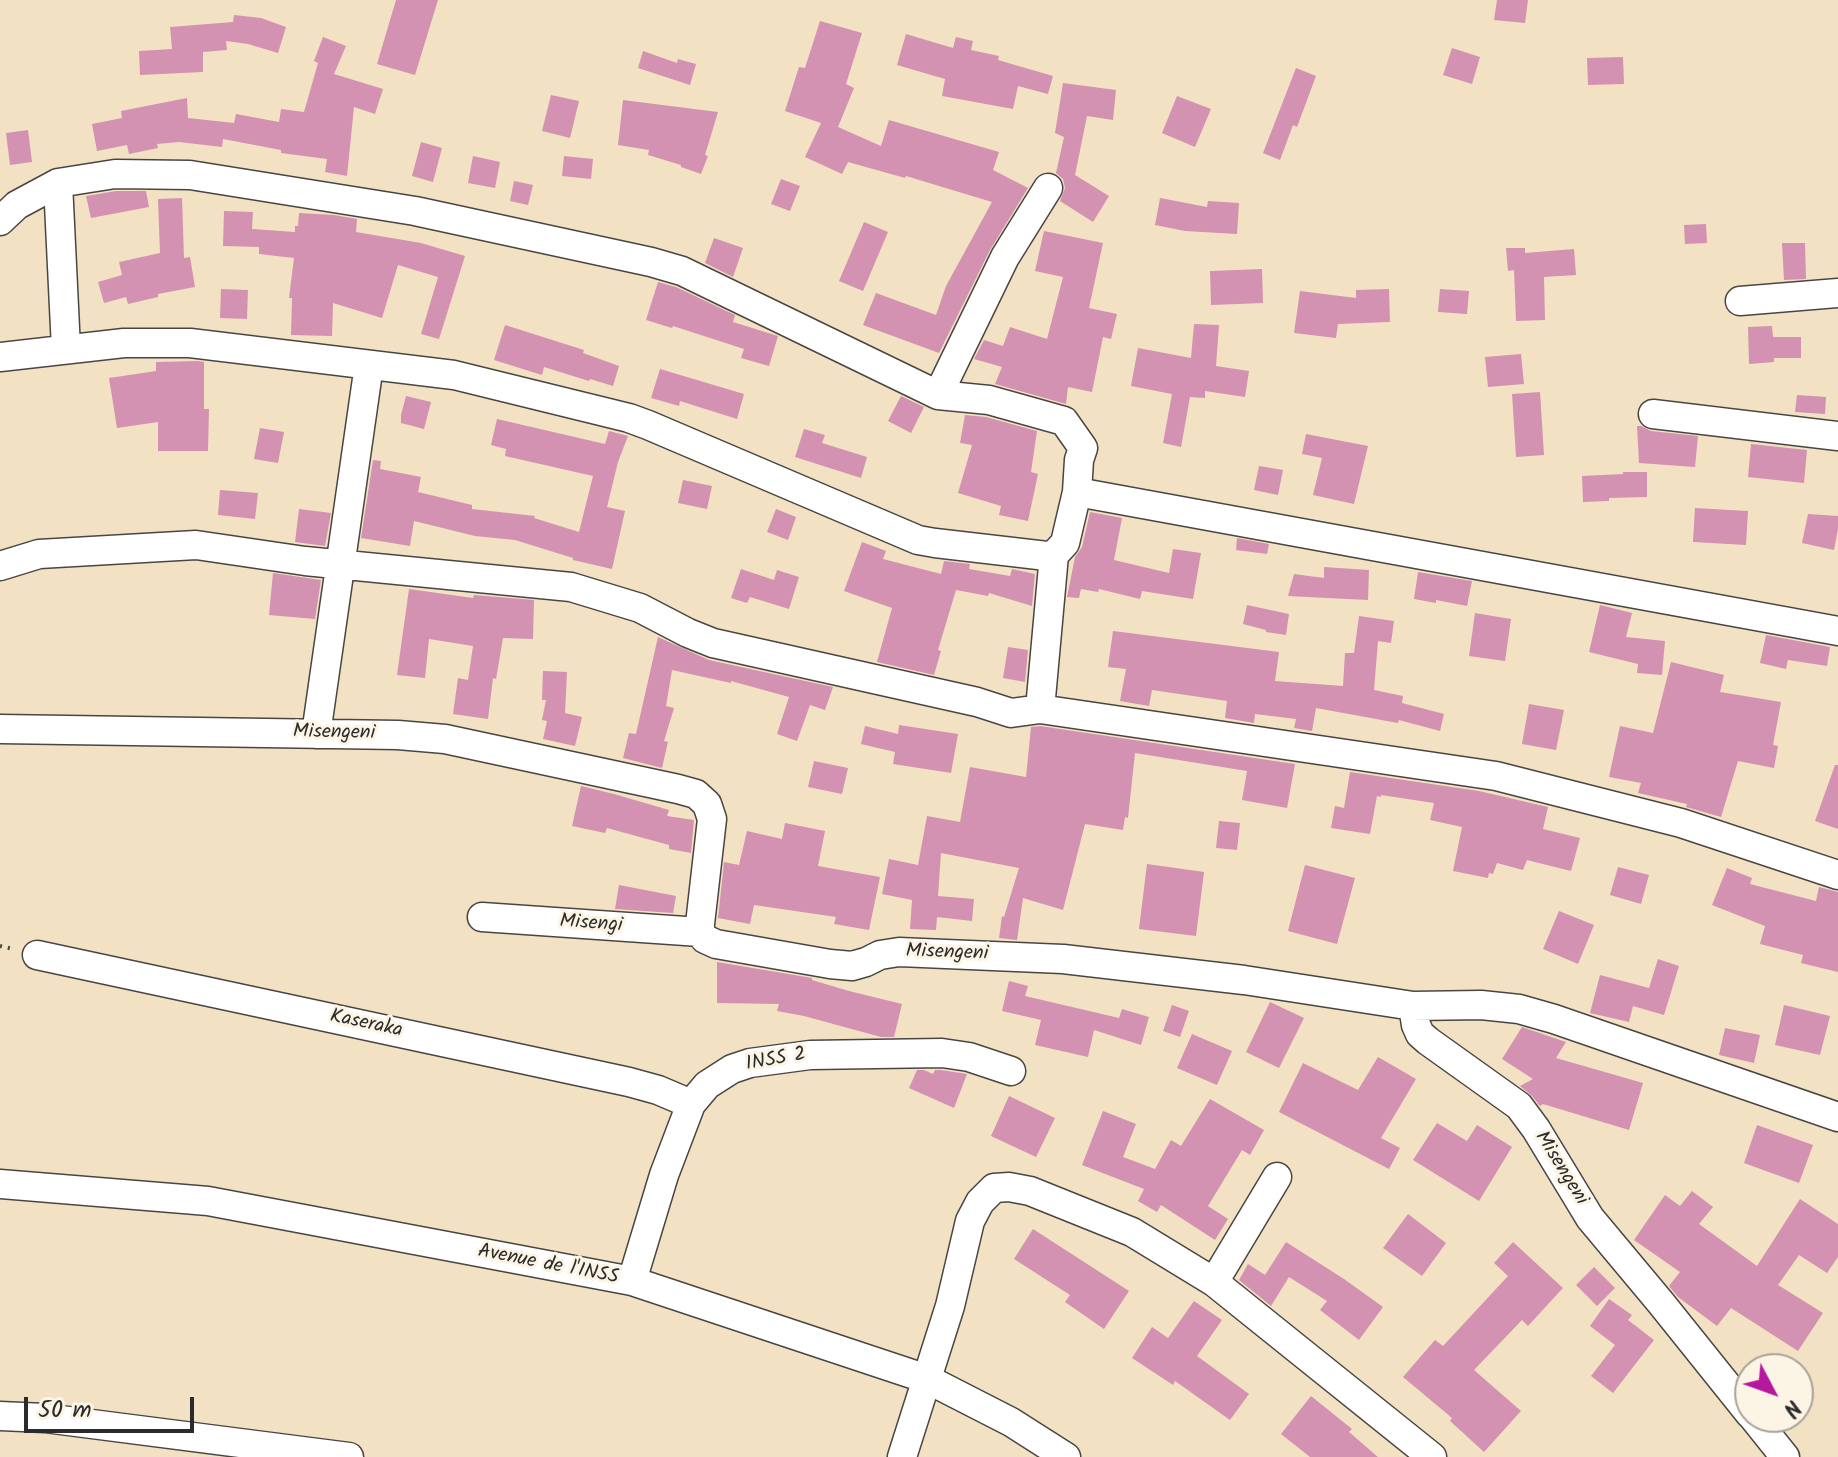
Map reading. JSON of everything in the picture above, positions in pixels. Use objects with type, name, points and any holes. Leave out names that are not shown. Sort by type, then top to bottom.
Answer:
[{"type":"street","points":[[0,221],[17,205],[58,183],[115,174],[190,175],[415,211],[682,271],[938,395],[989,400],[1064,421],[1083,448],[1065,543],[1054,555],[1040,709]]},
{"type":"street","points":[[58,183],[66,349]]},
{"type":"street","points":[[938,395],[1005,257],[1048,188]]},
{"type":"street","points":[[1740,301],[1838,293]]},
{"type":"street","points":[[0,357],[124,343],[190,343],[454,375],[629,418],[918,540],[1054,555]]},
{"type":"street","points":[[316,734],[369,365]]},
{"type":"street","points":[[1653,414],[1838,436]]},
{"type":"street","points":[[1077,492],[1838,631]]},
{"type":"street","points":[[0,566],[39,554],[196,545],[341,564],[571,587],[640,608],[713,643],[977,702],[1011,713],[1040,709],[1496,776],[1681,823],[1838,875]]},
{"type":"street","name":"Misengeni","points":[[0,729],[398,735],[445,739],[696,794],[707,804],[712,819],[700,932],[705,939],[716,944],[852,966],[880,955],[899,952],[1063,959],[1244,980],[1413,1006],[1420,1034],[1519,1106],[1590,1218],[1734,1394]]},
{"type":"street","name":"Misengi","points":[[482,917],[700,932]]},
{"type":"street","name":"Kaseraka","points":[[37,955],[629,1082],[691,1104]]},
{"type":"street","points":[[1413,1006],[1481,1005],[1519,1009],[1838,1117]]},
{"type":"street","name":"INSS 2","points":[[632,1281],[664,1175],[691,1104],[707,1085],[732,1069],[750,1063],[810,1055],[942,1053],[969,1057],[1011,1071]]},
{"type":"street","points":[[1214,1282],[1277,1177]]},
{"type":"street","name":"Avenue de l'INSS","points":[[0,1184],[208,1201],[632,1281],[927,1379],[1011,1422],[1066,1457]]},
{"type":"street","points":[[902,1457],[950,1306],[970,1221],[980,1202],[994,1188],[1009,1187],[1030,1191],[1132,1232],[1214,1282],[1432,1457]]},
{"type":"street","points":[[0,1416],[61,1419],[349,1457]]},
{"type":"street","name":"Misengeni","points":[[1766,1433],[1785,1457]]},
{"type":"building","points":[[396,0],[438,0],[415,75],[377,64]]},
{"type":"building","points":[[1497,0],[1528,0],[1525,23],[1494,20]]},
{"type":"building","points":[[234,15],[261,18],[286,27],[278,53],[226,41],[227,50],[203,52],[203,72],[140,75],[139,51],[172,49],[170,27],[233,22]]},
{"type":"building","points":[[820,21],[862,33],[846,84],[854,88],[838,127],[881,146],[889,120],[999,152],[993,170],[1028,188],[990,250],[939,353],[863,325],[876,293],[936,315],[946,286],[992,202],[848,162],[842,174],[805,157],[821,123],[785,111],[799,67],[805,68]]},
{"type":"building","points":[[906,34],[953,48],[956,37],[973,41],[971,50],[999,56],[998,60],[1053,76],[1048,94],[1018,86],[1013,109],[942,96],[945,79],[897,65]]},
{"type":"building","points":[[323,37],[346,46],[334,74],[383,89],[375,114],[354,107],[347,176],[325,172],[327,159],[281,153],[281,150],[223,139],[222,147],[179,142],[157,144],[158,148],[129,154],[127,145],[97,151],[92,124],[122,118],[121,111],[187,98],[188,118],[234,123],[236,114],[279,122],[281,109],[304,112],[318,63],[314,61]]},
{"type":"building","points":[[1452,48],[1480,57],[1472,84],[1443,75]]},
{"type":"building","points":[[643,51],[677,63],[678,59],[696,64],[690,85],[638,68]]},
{"type":"building","points":[[1623,57],[1624,84],[1588,85],[1587,58]]},
{"type":"building","points":[[1296,68],[1316,76],[1297,127],[1293,125],[1280,160],[1263,153]]},
{"type":"building","points":[[1063,83],[1116,90],[1113,120],[1087,116],[1075,175],[1109,196],[1093,222],[1060,201],[1065,188],[1063,179],[1056,173],[1064,137],[1055,133]]},
{"type":"building","points":[[551,95],[579,101],[570,138],[542,131]]},
{"type":"building","points":[[1177,96],[1211,109],[1195,147],[1162,133]]},
{"type":"building","points":[[623,100],[718,112],[701,174],[648,155],[649,150],[618,145]]},
{"type":"building","points":[[28,130],[32,162],[10,165],[6,133]]},
{"type":"building","points":[[421,142],[442,148],[433,182],[412,176]]},
{"type":"building","points":[[473,156],[500,162],[495,188],[468,183]]},
{"type":"building","points":[[564,156],[593,159],[591,179],[562,176]]},
{"type":"building","points":[[781,179],[800,186],[790,211],[771,204]]},
{"type":"building","points":[[514,181],[533,185],[528,205],[510,201]]},
{"type":"building","points":[[116,191],[146,191],[149,207],[91,218],[86,196]]},
{"type":"building","points":[[182,198],[184,258],[190,257],[195,287],[128,304],[126,297],[104,303],[98,282],[122,275],[119,262],[160,253],[158,199]]},
{"type":"building","points":[[1160,198],[1207,207],[1208,201],[1239,203],[1237,234],[1185,231],[1155,225]]},
{"type":"building","points":[[224,211],[253,212],[252,229],[295,232],[299,213],[357,219],[356,232],[421,243],[465,256],[439,339],[421,334],[438,277],[398,265],[382,318],[333,303],[332,336],[291,335],[292,298],[289,298],[294,258],[259,254],[259,247],[223,246]]},
{"type":"building","points":[[864,222],[888,232],[863,291],[839,281]]},
{"type":"building","points":[[1706,224],[1707,243],[1685,244],[1684,225]]},
{"type":"building","points":[[1044,231],[1103,243],[1089,308],[1117,314],[1111,339],[1103,337],[1092,392],[1068,387],[1066,404],[995,384],[1002,367],[974,359],[984,340],[1003,346],[1010,327],[1047,339],[1063,277],[1035,271]]},
{"type":"building","points":[[714,238],[743,248],[733,277],[705,263]]},
{"type":"building","points":[[1782,243],[1805,243],[1806,279],[1784,280]]},
{"type":"building","points":[[1506,248],[1525,248],[1525,253],[1574,249],[1576,275],[1544,277],[1545,320],[1516,321],[1514,270],[1508,271]]},
{"type":"building","points":[[1262,269],[1263,303],[1211,305],[1210,271]]},
{"type":"building","points":[[658,282],[676,287],[735,315],[733,322],[778,336],[769,366],[741,358],[744,349],[646,320]]},
{"type":"building","points":[[221,289],[248,290],[247,319],[220,318]]},
{"type":"building","points":[[1389,289],[1390,322],[1338,324],[1336,338],[1294,333],[1300,291],[1356,298],[1356,290]]},
{"type":"building","points":[[1440,289],[1469,291],[1467,314],[1438,312]]},
{"type":"building","points":[[1194,324],[1219,325],[1216,366],[1249,371],[1245,397],[1205,391],[1205,398],[1190,397],[1181,447],[1163,443],[1172,394],[1131,386],[1138,348],[1191,358]]},
{"type":"building","points":[[505,325],[584,350],[583,353],[619,366],[613,386],[544,367],[542,375],[494,360]]},
{"type":"building","points":[[1772,326],[1773,337],[1801,337],[1801,358],[1774,358],[1774,362],[1749,364],[1748,327]]},
{"type":"building","points":[[1521,354],[1524,384],[1488,387],[1485,357]]},
{"type":"building","points":[[156,362],[204,362],[204,409],[209,409],[208,451],[158,451],[158,422],[117,428],[109,378],[156,371]]},
{"type":"building","points":[[660,369],[744,394],[737,419],[680,401],[679,406],[651,398]]},
{"type":"building","points":[[1540,392],[1544,455],[1516,457],[1512,394]]},
{"type":"building","points":[[1797,395],[1826,397],[1825,414],[1795,412]]},
{"type":"building","points":[[406,396],[431,402],[424,429],[401,423]]},
{"type":"building","points":[[901,396],[924,407],[911,433],[888,421]]},
{"type":"building","points":[[965,415],[986,417],[1037,431],[1031,472],[1038,474],[1028,521],[999,515],[1001,506],[958,493],[972,445],[960,443]]},
{"type":"building","points":[[497,419],[605,444],[609,431],[628,436],[607,507],[625,511],[612,569],[573,560],[515,540],[475,536],[414,521],[410,546],[361,538],[373,460],[381,461],[380,469],[421,477],[418,492],[472,505],[472,509],[535,516],[579,532],[593,476],[505,456],[506,449],[491,445]]},
{"type":"building","points":[[1637,426],[1651,431],[1698,436],[1695,467],[1639,463]]},
{"type":"building","points":[[260,428],[284,432],[278,463],[254,459]]},
{"type":"building","points":[[804,429],[825,435],[822,443],[867,457],[861,478],[795,457]]},
{"type":"building","points":[[1306,434],[1368,446],[1354,504],[1313,495],[1322,458],[1302,454]]},
{"type":"building","points":[[1751,444],[1807,450],[1804,483],[1748,477]]},
{"type":"building","points":[[1259,466],[1283,470],[1278,495],[1254,490]]},
{"type":"building","points":[[1647,472],[1647,497],[1583,502],[1582,476]]},
{"type":"building","points":[[683,480],[712,486],[707,509],[678,503]]},
{"type":"building","points":[[220,490],[258,493],[255,519],[218,515]]},
{"type":"building","points":[[1695,508],[1748,511],[1746,545],[1693,542]]},
{"type":"building","points":[[299,509],[331,513],[325,546],[295,542]]},
{"type":"building","points":[[776,509],[796,517],[788,540],[767,532]]},
{"type":"building","points":[[1090,512],[1122,518],[1114,560],[1169,573],[1173,549],[1201,553],[1193,599],[1142,591],[1140,599],[1099,589],[1098,592],[1081,589],[1079,598],[1067,597],[1075,557],[1082,547]]},
{"type":"building","points":[[1808,514],[1838,516],[1834,550],[1802,543]]},
{"type":"building","points":[[1237,538],[1269,544],[1267,554],[1236,550]]},
{"type":"building","points":[[862,542],[886,551],[883,559],[941,574],[944,561],[970,564],[969,569],[1010,576],[1012,569],[1035,574],[1032,606],[989,593],[988,596],[956,590],[934,675],[877,662],[892,608],[844,591]]},
{"type":"building","points":[[1324,567],[1369,570],[1368,600],[1288,596],[1294,574],[1324,578]]},
{"type":"building","points":[[741,569],[774,580],[777,570],[799,577],[789,609],[750,597],[747,603],[731,598]]},
{"type":"building","points":[[1418,572],[1472,581],[1467,606],[1414,599]]},
{"type":"building","points":[[273,573],[321,580],[315,619],[269,615]]},
{"type":"building","points":[[409,589],[473,598],[474,595],[534,600],[533,639],[503,638],[496,679],[493,678],[488,719],[453,714],[458,678],[468,680],[473,646],[429,639],[425,678],[397,675]]},
{"type":"building","points":[[1247,605],[1289,614],[1286,635],[1243,624]]},
{"type":"building","points":[[1600,605],[1632,613],[1626,637],[1665,641],[1662,675],[1637,673],[1638,664],[1589,652]]},
{"type":"building","points":[[1475,613],[1511,619],[1505,661],[1469,656]]},
{"type":"building","points":[[1359,616],[1394,621],[1391,643],[1378,641],[1374,690],[1403,696],[1402,703],[1444,714],[1440,731],[1399,720],[1398,723],[1316,708],[1312,731],[1294,728],[1296,719],[1255,714],[1254,723],[1225,718],[1227,701],[1152,690],[1149,706],[1120,701],[1126,669],[1108,667],[1113,631],[1279,652],[1275,681],[1343,686],[1345,653],[1354,653]]},
{"type":"building","points":[[1766,635],[1830,647],[1827,666],[1788,660],[1786,669],[1760,663]]},
{"type":"building","points":[[658,637],[709,660],[833,687],[825,710],[810,705],[797,741],[777,734],[789,697],[731,681],[672,670],[666,706],[674,708],[664,741],[668,742],[662,768],[623,758],[629,733],[636,734]]},
{"type":"building","points":[[1008,647],[1028,650],[1025,682],[1003,678]]},
{"type":"building","points":[[1671,662],[1724,675],[1720,692],[1781,702],[1773,745],[1778,746],[1774,768],[1738,761],[1721,817],[1686,807],[1687,804],[1638,793],[1641,783],[1609,777],[1620,726],[1653,733]]},
{"type":"building","points":[[543,671],[567,672],[565,713],[582,717],[575,746],[543,739],[547,721],[542,720],[546,700],[542,700]]},
{"type":"building","points":[[1529,704],[1564,710],[1556,750],[1522,744]]},
{"type":"building","points":[[899,725],[958,734],[951,773],[893,764],[895,752],[861,744],[865,726],[898,734]]},
{"type":"building","points":[[1031,727],[1295,764],[1287,808],[1242,800],[1247,771],[1135,753],[1128,818],[1125,817],[1123,830],[1085,824],[1063,910],[1023,898],[1017,940],[999,938],[1002,916],[1019,868],[941,853],[938,896],[974,899],[972,921],[937,917],[936,930],[910,929],[912,900],[882,894],[889,859],[918,865],[927,816],[960,822],[970,767],[1026,777]]},
{"type":"building","points":[[814,761],[848,768],[842,794],[808,787]]},
{"type":"building","points":[[1835,765],[1838,765],[1838,829],[1815,821]]},
{"type":"building","points":[[1350,772],[1479,791],[1548,807],[1543,829],[1580,838],[1571,871],[1527,860],[1523,870],[1497,863],[1488,878],[1453,871],[1462,827],[1430,820],[1434,803],[1381,795],[1377,796],[1370,834],[1331,828],[1335,806],[1344,808]]},
{"type":"building","points":[[581,786],[669,810],[667,816],[694,820],[691,853],[669,849],[669,845],[607,828],[605,833],[572,826]]},
{"type":"building","points":[[1219,821],[1240,823],[1237,850],[1216,848]]},
{"type":"building","points":[[785,823],[825,831],[818,866],[880,877],[869,930],[834,924],[836,917],[754,905],[750,924],[718,918],[724,862],[739,865],[747,831],[782,839]]},
{"type":"building","points":[[1147,864],[1204,872],[1196,936],[1139,929]]},
{"type":"building","points":[[1305,865],[1355,878],[1337,944],[1288,931]]},
{"type":"building","points":[[1618,867],[1649,875],[1641,904],[1610,895]]},
{"type":"building","points":[[1727,868],[1752,878],[1750,884],[1816,901],[1819,887],[1838,892],[1838,972],[1801,963],[1803,955],[1760,944],[1765,926],[1712,905]]},
{"type":"building","points":[[619,885],[676,896],[673,913],[615,909]]},
{"type":"building","points":[[1559,911],[1594,925],[1578,964],[1543,949]]},
{"type":"building","points":[[1658,959],[1679,966],[1664,1015],[1633,1006],[1629,1022],[1590,1013],[1600,975],[1649,988]]},
{"type":"building","points":[[717,962],[812,978],[902,1004],[894,1037],[881,1037],[777,1011],[779,1004],[717,1003]]},
{"type":"building","points":[[1009,981],[1028,986],[1025,996],[1119,1018],[1122,1009],[1149,1017],[1141,1045],[1094,1030],[1088,1057],[1035,1045],[1041,1020],[1002,1011]]},
{"type":"building","points":[[1270,1002],[1304,1018],[1279,1068],[1246,1052]]},
{"type":"building","points":[[1172,1005],[1189,1011],[1180,1037],[1163,1031]]},
{"type":"building","points":[[1784,1005],[1830,1016],[1820,1055],[1775,1045]]},
{"type":"building","points":[[1522,1027],[1566,1042],[1556,1058],[1643,1083],[1629,1130],[1543,1104],[1540,1106],[1520,1086],[1533,1079],[1502,1059]]},
{"type":"building","points":[[1725,1028],[1760,1035],[1754,1063],[1719,1055]]},
{"type":"building","points":[[1192,1034],[1232,1051],[1217,1085],[1177,1068]]},
{"type":"building","points":[[1378,1057],[1416,1079],[1381,1138],[1400,1148],[1389,1169],[1279,1112],[1303,1063],[1358,1090]]},
{"type":"building","points":[[917,1070],[933,1074],[935,1070],[941,1070],[967,1074],[954,1108],[909,1088]]},
{"type":"building","points":[[1009,1096],[1055,1118],[1036,1157],[991,1136]]},
{"type":"building","points":[[1210,1099],[1264,1130],[1250,1155],[1242,1150],[1208,1206],[1228,1219],[1215,1240],[1161,1205],[1157,1212],[1138,1201],[1144,1189],[1082,1165],[1103,1111],[1136,1124],[1123,1157],[1155,1169],[1171,1140],[1181,1146]]},
{"type":"building","points":[[1437,1123],[1467,1141],[1477,1125],[1512,1147],[1479,1201],[1413,1160]]},
{"type":"building","points":[[1757,1125],[1813,1145],[1799,1183],[1744,1163]]},
{"type":"building","points":[[1692,1191],[1713,1207],[1699,1224],[1757,1266],[1800,1199],[1838,1224],[1838,1257],[1827,1273],[1799,1255],[1778,1285],[1823,1313],[1798,1351],[1731,1308],[1717,1326],[1678,1297],[1669,1286],[1680,1272],[1634,1240],[1665,1195],[1680,1206]]},
{"type":"building","points":[[1408,1214],[1446,1243],[1422,1276],[1383,1248]]},
{"type":"building","points":[[1033,1229],[1129,1291],[1104,1329],[1065,1302],[1070,1295],[1014,1259]]},
{"type":"building","points":[[1286,1242],[1383,1307],[1359,1340],[1320,1310],[1327,1301],[1289,1277],[1271,1306],[1239,1280],[1248,1264],[1265,1275]]},
{"type":"building","points":[[1513,1242],[1563,1288],[1528,1326],[1522,1320],[1474,1370],[1521,1411],[1484,1452],[1450,1421],[1452,1418],[1403,1377],[1435,1340],[1443,1346],[1508,1276],[1494,1263]]},
{"type":"building","points":[[1594,1267],[1615,1288],[1597,1306],[1576,1285]]},
{"type":"building","points":[[1609,1299],[1632,1315],[1628,1320],[1654,1340],[1613,1393],[1591,1376],[1615,1345],[1590,1326]]},
{"type":"building","points":[[1194,1301],[1222,1320],[1197,1356],[1249,1394],[1230,1420],[1175,1381],[1173,1385],[1132,1358],[1152,1327],[1168,1338]]},
{"type":"building","points":[[1311,1396],[1352,1429],[1349,1432],[1378,1457],[1310,1457],[1281,1434]]}]
